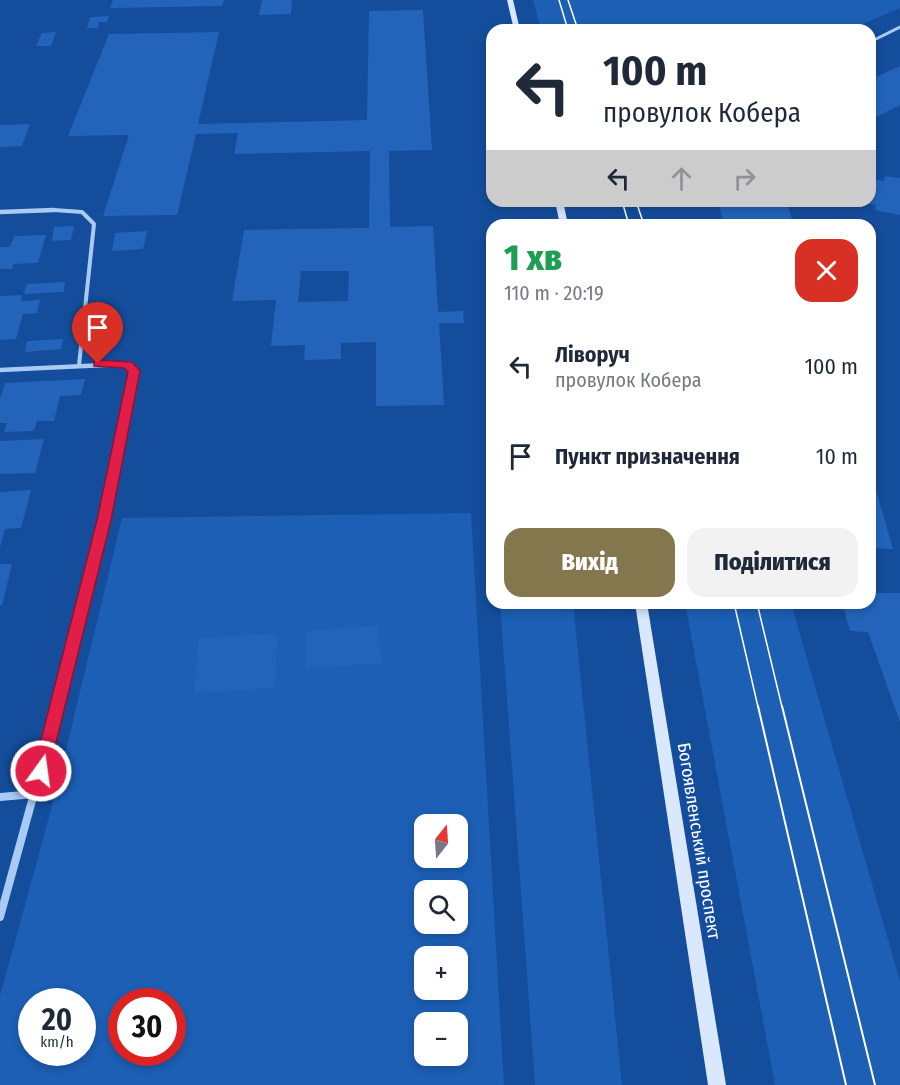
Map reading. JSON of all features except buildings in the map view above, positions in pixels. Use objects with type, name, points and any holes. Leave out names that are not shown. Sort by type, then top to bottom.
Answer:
[{"type":"main road","points":[[510,0],[516,24]]},
{"type":"main road","name":"Богоявленський проспект","points":[[641,609],[717,1085]]},
{"type":"street","points":[[0,212],[54,210]]},
{"type":"street","points":[[0,370],[128,364],[134,371],[104,520],[35,794],[0,917]]},
{"type":"street","points":[[0,797],[35,794]]},
{"type":"lane","points":[[876,39],[900,27]]},
{"type":"lane","points":[[54,210],[82,212],[94,224],[80,365]]},
{"type":"shaded area","points":[[533,0],[900,0],[900,8],[863,24],[539,24]]},
{"type":"shaded area","points":[[471,513],[504,1085],[0,1085],[0,996],[55,795],[122,518]]},
{"type":"shaded area","points":[[500,609],[574,609],[622,1085],[535,1085]]},
{"type":"shaded area","points":[[686,609],[793,609],[900,981],[900,1085],[775,1085]]},
{"type":"tram line","points":[[559,0],[566,24]]},
{"type":"tram line","points":[[568,0],[576,24]]},
{"type":"tram line","points":[[624,207],[627,219]]},
{"type":"tram line","points":[[638,207],[642,219]]},
{"type":"tram line","points":[[735,609],[758,707]]},
{"type":"tram line","points":[[758,609],[782,707]]},
{"type":"tram line","points":[[758,706],[846,1085]]},
{"type":"tram line","points":[[782,706],[875,1085]]},
{"type":"route","points":[[41,771],[104,520],[134,371],[128,364],[98,364]]}]
